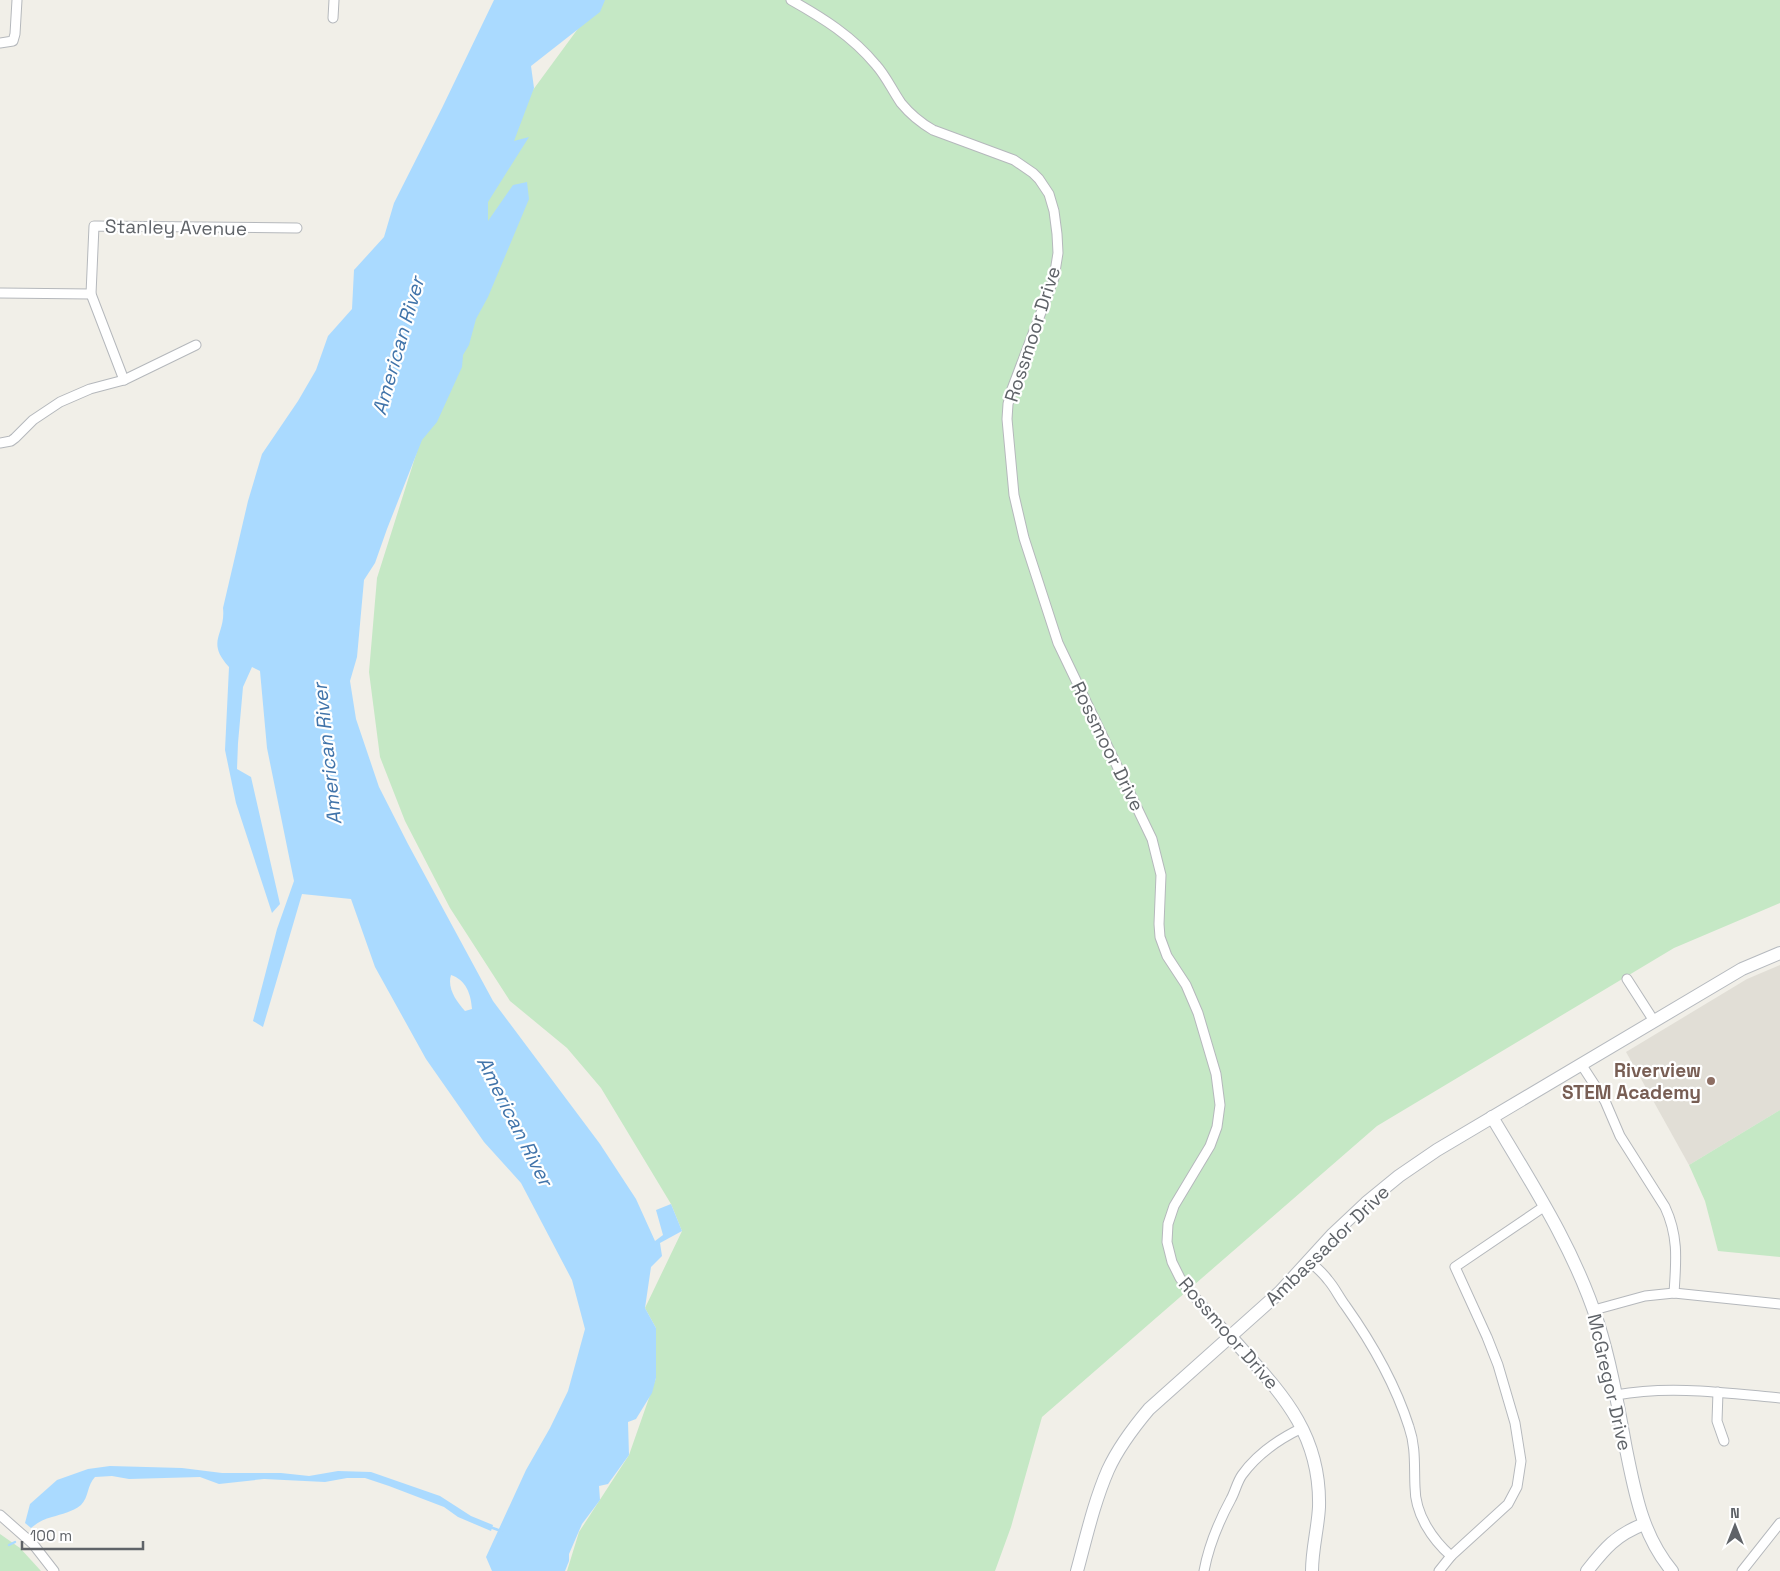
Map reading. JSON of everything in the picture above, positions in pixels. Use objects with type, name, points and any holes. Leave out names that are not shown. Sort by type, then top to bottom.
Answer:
[{"type":"street","points":[[0,43],[12,41],[15,34],[17,0]]},
{"type":"street","points":[[333,18],[334,0]]},
{"type":"street","name":"Rossmoor Drive","points":[[791,0],[822,17],[854,42],[877,66],[902,104],[923,124],[933,130],[1014,160],[1026,167],[1039,179],[1052,202],[1058,253],[1054,278],[1008,404],[1007,419],[1014,495],[1024,538],[1058,643],[1152,839],[1161,875],[1160,936],[1167,956],[1186,984],[1198,1013],[1216,1074],[1220,1105],[1217,1127],[1210,1146],[1174,1206],[1168,1224],[1167,1242],[1172,1262],[1180,1278],[1191,1293],[1282,1396],[1294,1412],[1302,1428],[1311,1448],[1318,1483],[1318,1517],[1312,1571]]},
{"type":"street","name":"Stanley Avenue","points":[[91,294],[94,226],[297,228]]},
{"type":"street","points":[[0,293],[91,294],[124,380]]},
{"type":"street","points":[[0,444],[11,442],[33,420],[60,402],[90,389],[124,380],[196,345]]},
{"type":"street","name":"Ambassador Drive","points":[[1077,1571],[1101,1488],[1119,1448],[1149,1409],[1280,1292],[1347,1220],[1399,1176],[1437,1150],[1754,963],[1780,953]]},
{"type":"street","points":[[1627,979],[1654,1021]]},
{"type":"street","points":[[1581,1064],[1605,1101],[1620,1136],[1671,1218],[1676,1248],[1674,1293]]},
{"type":"street","name":"McGregor Drive","points":[[1492,1117],[1545,1206],[1575,1262],[1594,1310],[1608,1360],[1635,1495],[1644,1524],[1658,1552],[1672,1571]]},
{"type":"street","points":[[1439,1571],[1452,1556],[1508,1504],[1517,1487],[1521,1461],[1515,1423],[1498,1364],[1455,1268],[1545,1206]]},
{"type":"street","points":[[1310,1261],[1328,1280],[1364,1332],[1391,1380],[1400,1400],[1413,1440],[1416,1465],[1415,1489],[1419,1510],[1431,1534],[1452,1556]]},
{"type":"street","points":[[1594,1310],[1645,1296],[1674,1293],[1780,1304]]},
{"type":"street","points":[[1616,1396],[1628,1393],[1674,1390],[1780,1398]]},
{"type":"street","points":[[1718,1392],[1717,1421],[1724,1441]]},
{"type":"street","points":[[1204,1571],[1217,1524],[1232,1498],[1241,1476],[1264,1451],[1302,1428]]},
{"type":"street","points":[[0,1516],[34,1544],[54,1571]]},
{"type":"street","points":[[1742,1571],[1780,1523]]},
{"type":"street","points":[[1587,1571],[1607,1546],[1617,1537],[1644,1524]]},
{"type":"shaded area","name":"Riverview STEM Academy","points":[[1780,965],[1780,1110],[1689,1165],[1626,1052],[1747,979]]},
{"type":"green space","points":[[599,0],[1780,0],[1780,903],[1674,948],[1377,1126],[1042,1417],[1011,1527],[995,1571],[567,1571],[579,1532],[629,1455],[656,1378],[656,1328],[645,1308],[682,1231],[671,1204],[601,1088],[567,1048],[510,1001],[450,908],[405,821],[380,757],[369,672],[377,578],[431,407],[461,251],[519,109]]},
{"type":"green space","points":[[1780,1110],[1780,1257],[1718,1251],[1705,1201],[1689,1165]]},
{"type":"green space","points":[[0,1534],[20,1548],[41,1571],[0,1571]]},
{"type":"water","name":"American River","points":[[494,0],[605,0],[600,12],[531,66],[534,88],[514,141],[529,137],[488,202],[488,221],[513,185],[527,182],[529,199],[488,297],[476,319],[469,345],[463,355],[462,367],[437,422],[422,440],[375,563],[364,580],[357,657],[350,681],[356,719],[379,787],[493,1001],[600,1144],[636,1199],[655,1241],[663,1235],[656,1210],[671,1204],[682,1231],[660,1243],[662,1256],[651,1267],[645,1308],[656,1328],[656,1378],[652,1393],[636,1419],[628,1422],[629,1455],[608,1484],[599,1486],[600,1500],[582,1524],[569,1554],[569,1561],[565,1571],[492,1571],[486,1557],[526,1470],[568,1391],[585,1329],[572,1280],[521,1183],[484,1142],[426,1059],[375,967],[351,899],[302,894],[263,1027],[253,1021],[277,929],[294,881],[267,748],[260,671],[252,667],[243,687],[237,769],[251,777],[280,904],[272,913],[236,803],[225,750],[229,667],[218,651],[217,644],[222,625],[223,608],[248,501],[262,454],[298,401],[316,370],[328,336],[352,309],[354,270],[384,237],[394,203]],"holes":[[[451,975],[456,977],[467,988],[472,1009],[465,1011],[453,994],[450,980]]]},
{"type":"water","points":[[110,1466],[182,1468],[222,1473],[281,1473],[309,1476],[338,1471],[371,1472],[440,1496],[471,1516],[493,1525],[491,1531],[458,1517],[444,1507],[365,1478],[347,1478],[325,1482],[264,1479],[219,1484],[200,1477],[129,1479],[112,1476],[95,1477],[84,1502],[74,1509],[43,1520],[31,1528],[25,1523],[30,1504],[57,1480],[88,1469]]},
{"type":"waterway","points":[[490,1527],[501,1531]]},
{"type":"waterway","points":[[9,1545],[15,1542]]},
{"type":"place","name":"Riverview STEM Academy","points":[[1711,1081]]}]
